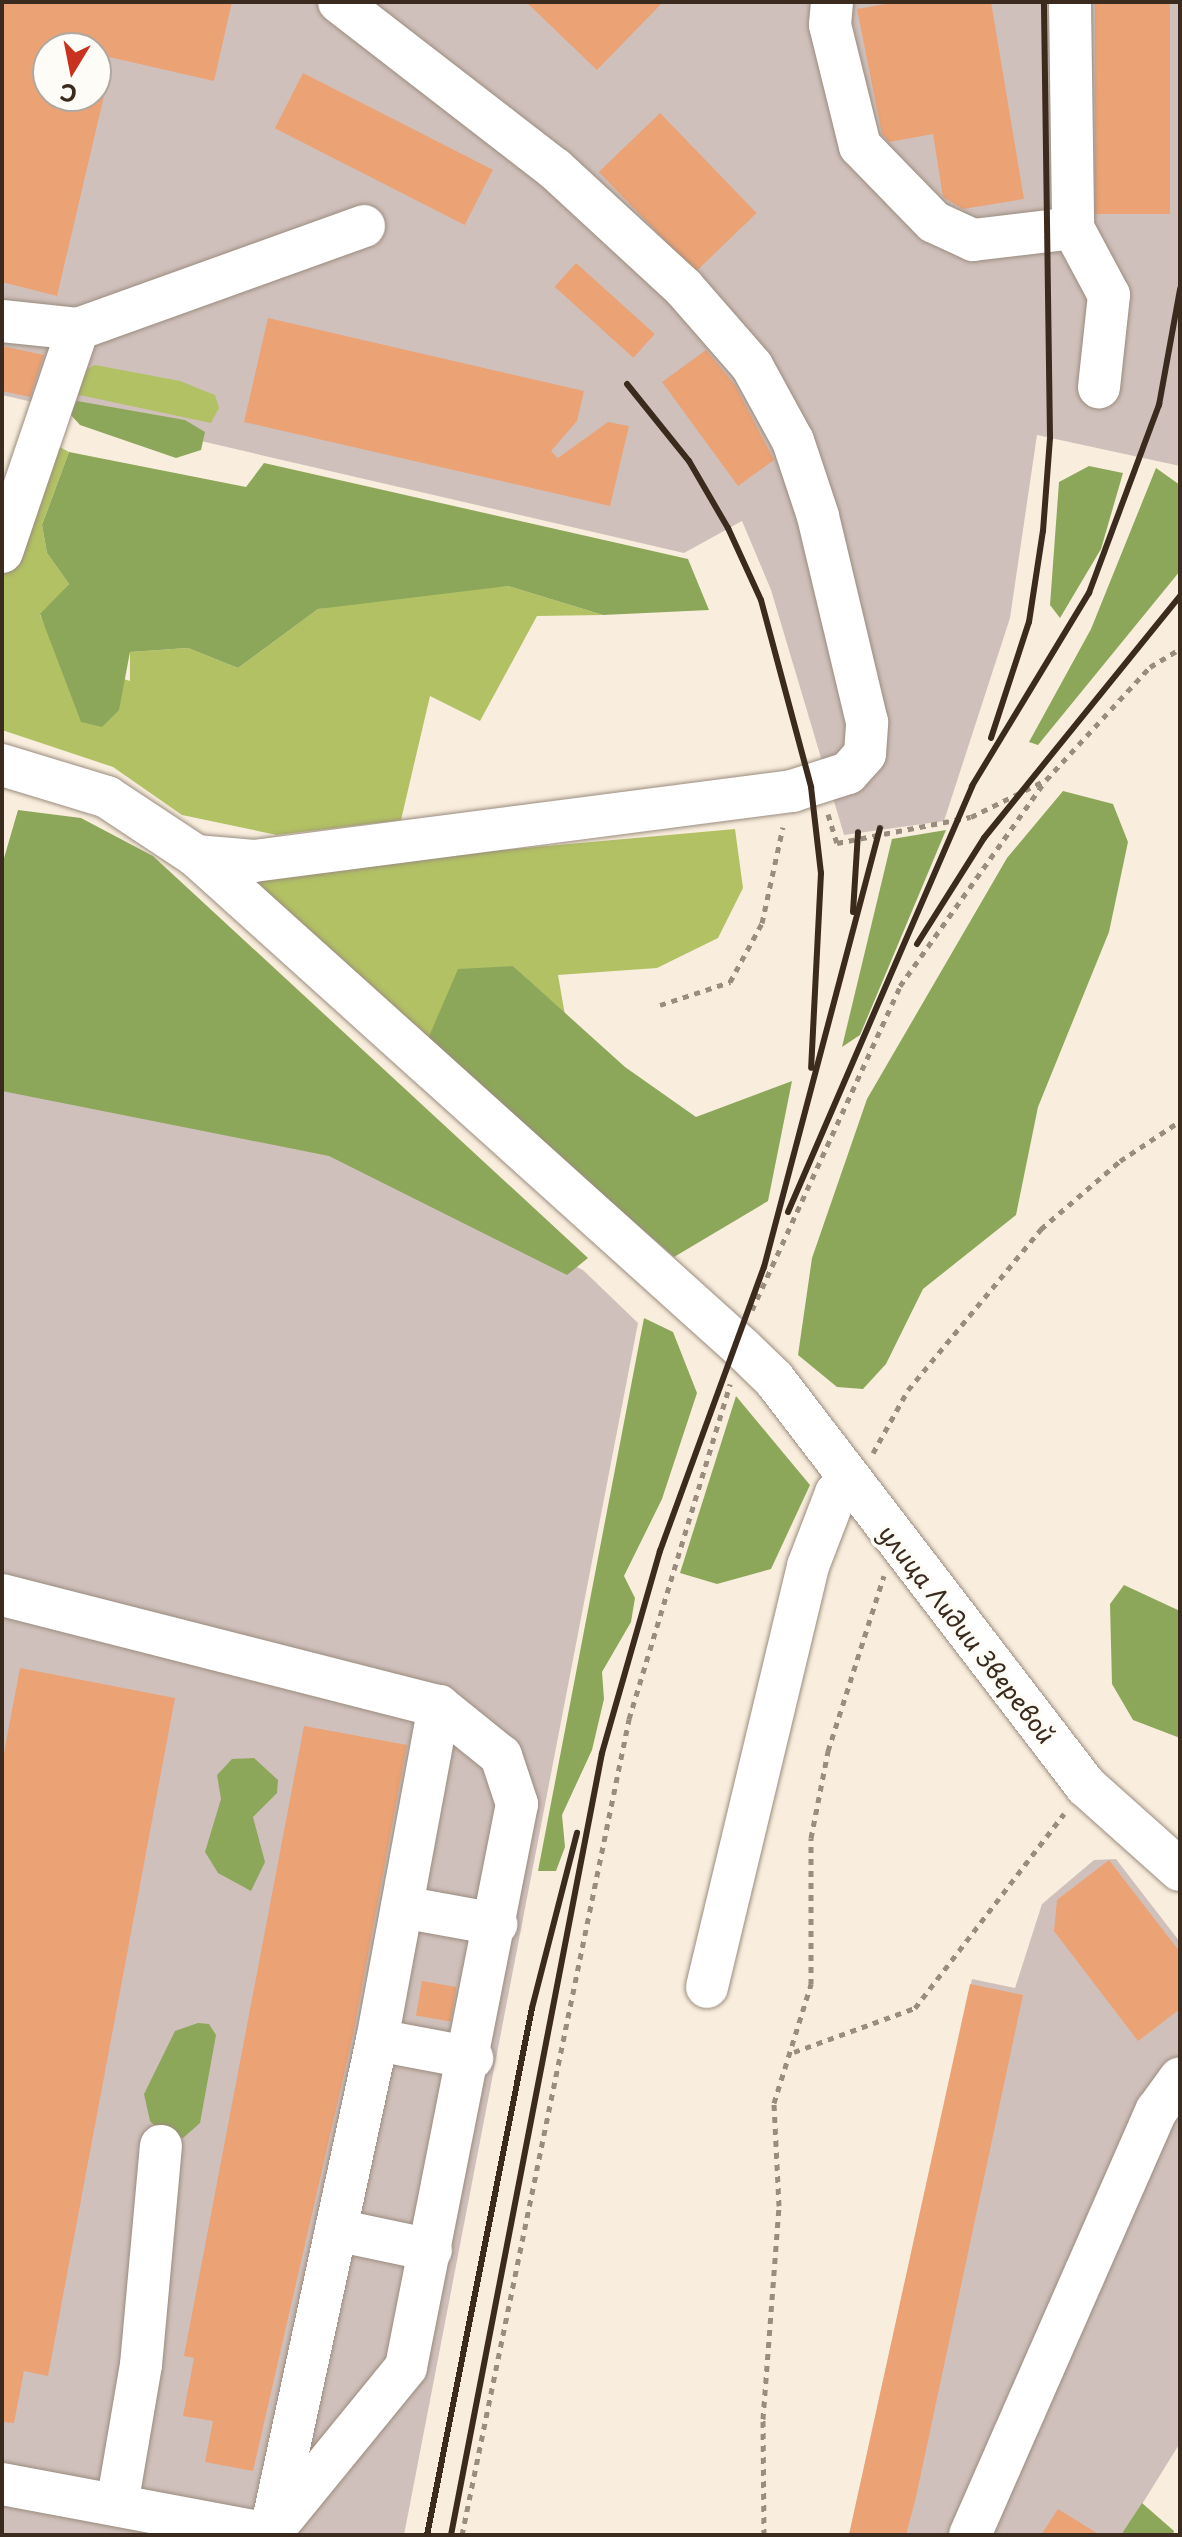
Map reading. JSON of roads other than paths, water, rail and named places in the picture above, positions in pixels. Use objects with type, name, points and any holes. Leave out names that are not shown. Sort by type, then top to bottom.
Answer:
[{"type":"street","points":[[196,856],[254,861],[805,788],[848,773],[865,754],[867,722],[818,516],[793,441],[752,366],[683,287],[555,169],[339,2]]},
{"type":"street","points":[[832,2],[830,25],[860,146],[934,222],[973,240],[1073,228]]},
{"type":"street","points":[[1070,2],[1073,228],[1109,295],[1099,387]]},
{"type":"street","points":[[2,321],[78,329],[364,226]]},
{"type":"street","points":[[2,552],[78,329]]},
{"type":"street","name":"улица Лидии Зверевой","points":[[2,765],[107,797],[196,856],[740,1346],[774,1379],[896,1545],[1086,1786],[1180,1870]]},
{"type":"street","points":[[707,1987],[808,1566],[836,1493],[849,1481]]},
{"type":"street","points":[[2,1595],[439,1706],[501,1756],[513,1781],[517,1804],[472,2058],[406,2367],[270,2535]]},
{"type":"street","points":[[270,2535],[377,2040],[439,1706]]},
{"type":"street","points":[[402,1907],[496,1924]]},
{"type":"street","points":[[377,2040],[472,2058]]},
{"type":"street","points":[[970,2535],[1157,2110],[1180,2078]]},
{"type":"street","points":[[117,2505],[141,2365],[161,2146]]},
{"type":"street","points":[[336,2230],[431,2250]]},
{"type":"street","points":[[2,2484],[270,2535]]},
{"type":"railway","points":[[991,738],[1029,622],[1043,531],[1050,437],[1044,2]]},
{"type":"railway","points":[[788,1212],[972,786],[1089,593],[1159,405],[1180,289]]},
{"type":"railway","points":[[627,384],[689,461],[728,528],[761,600],[811,787],[821,873],[811,1068]]},
{"type":"railway","points":[[917,944],[984,838],[1180,596]]},
{"type":"railway","points":[[451,2535],[602,1753],[660,1551],[764,1267],[880,828]]},
{"type":"railway","points":[[853,912],[858,832]]},
{"type":"railway","points":[[427,2535],[532,2008],[577,1833]]}]
